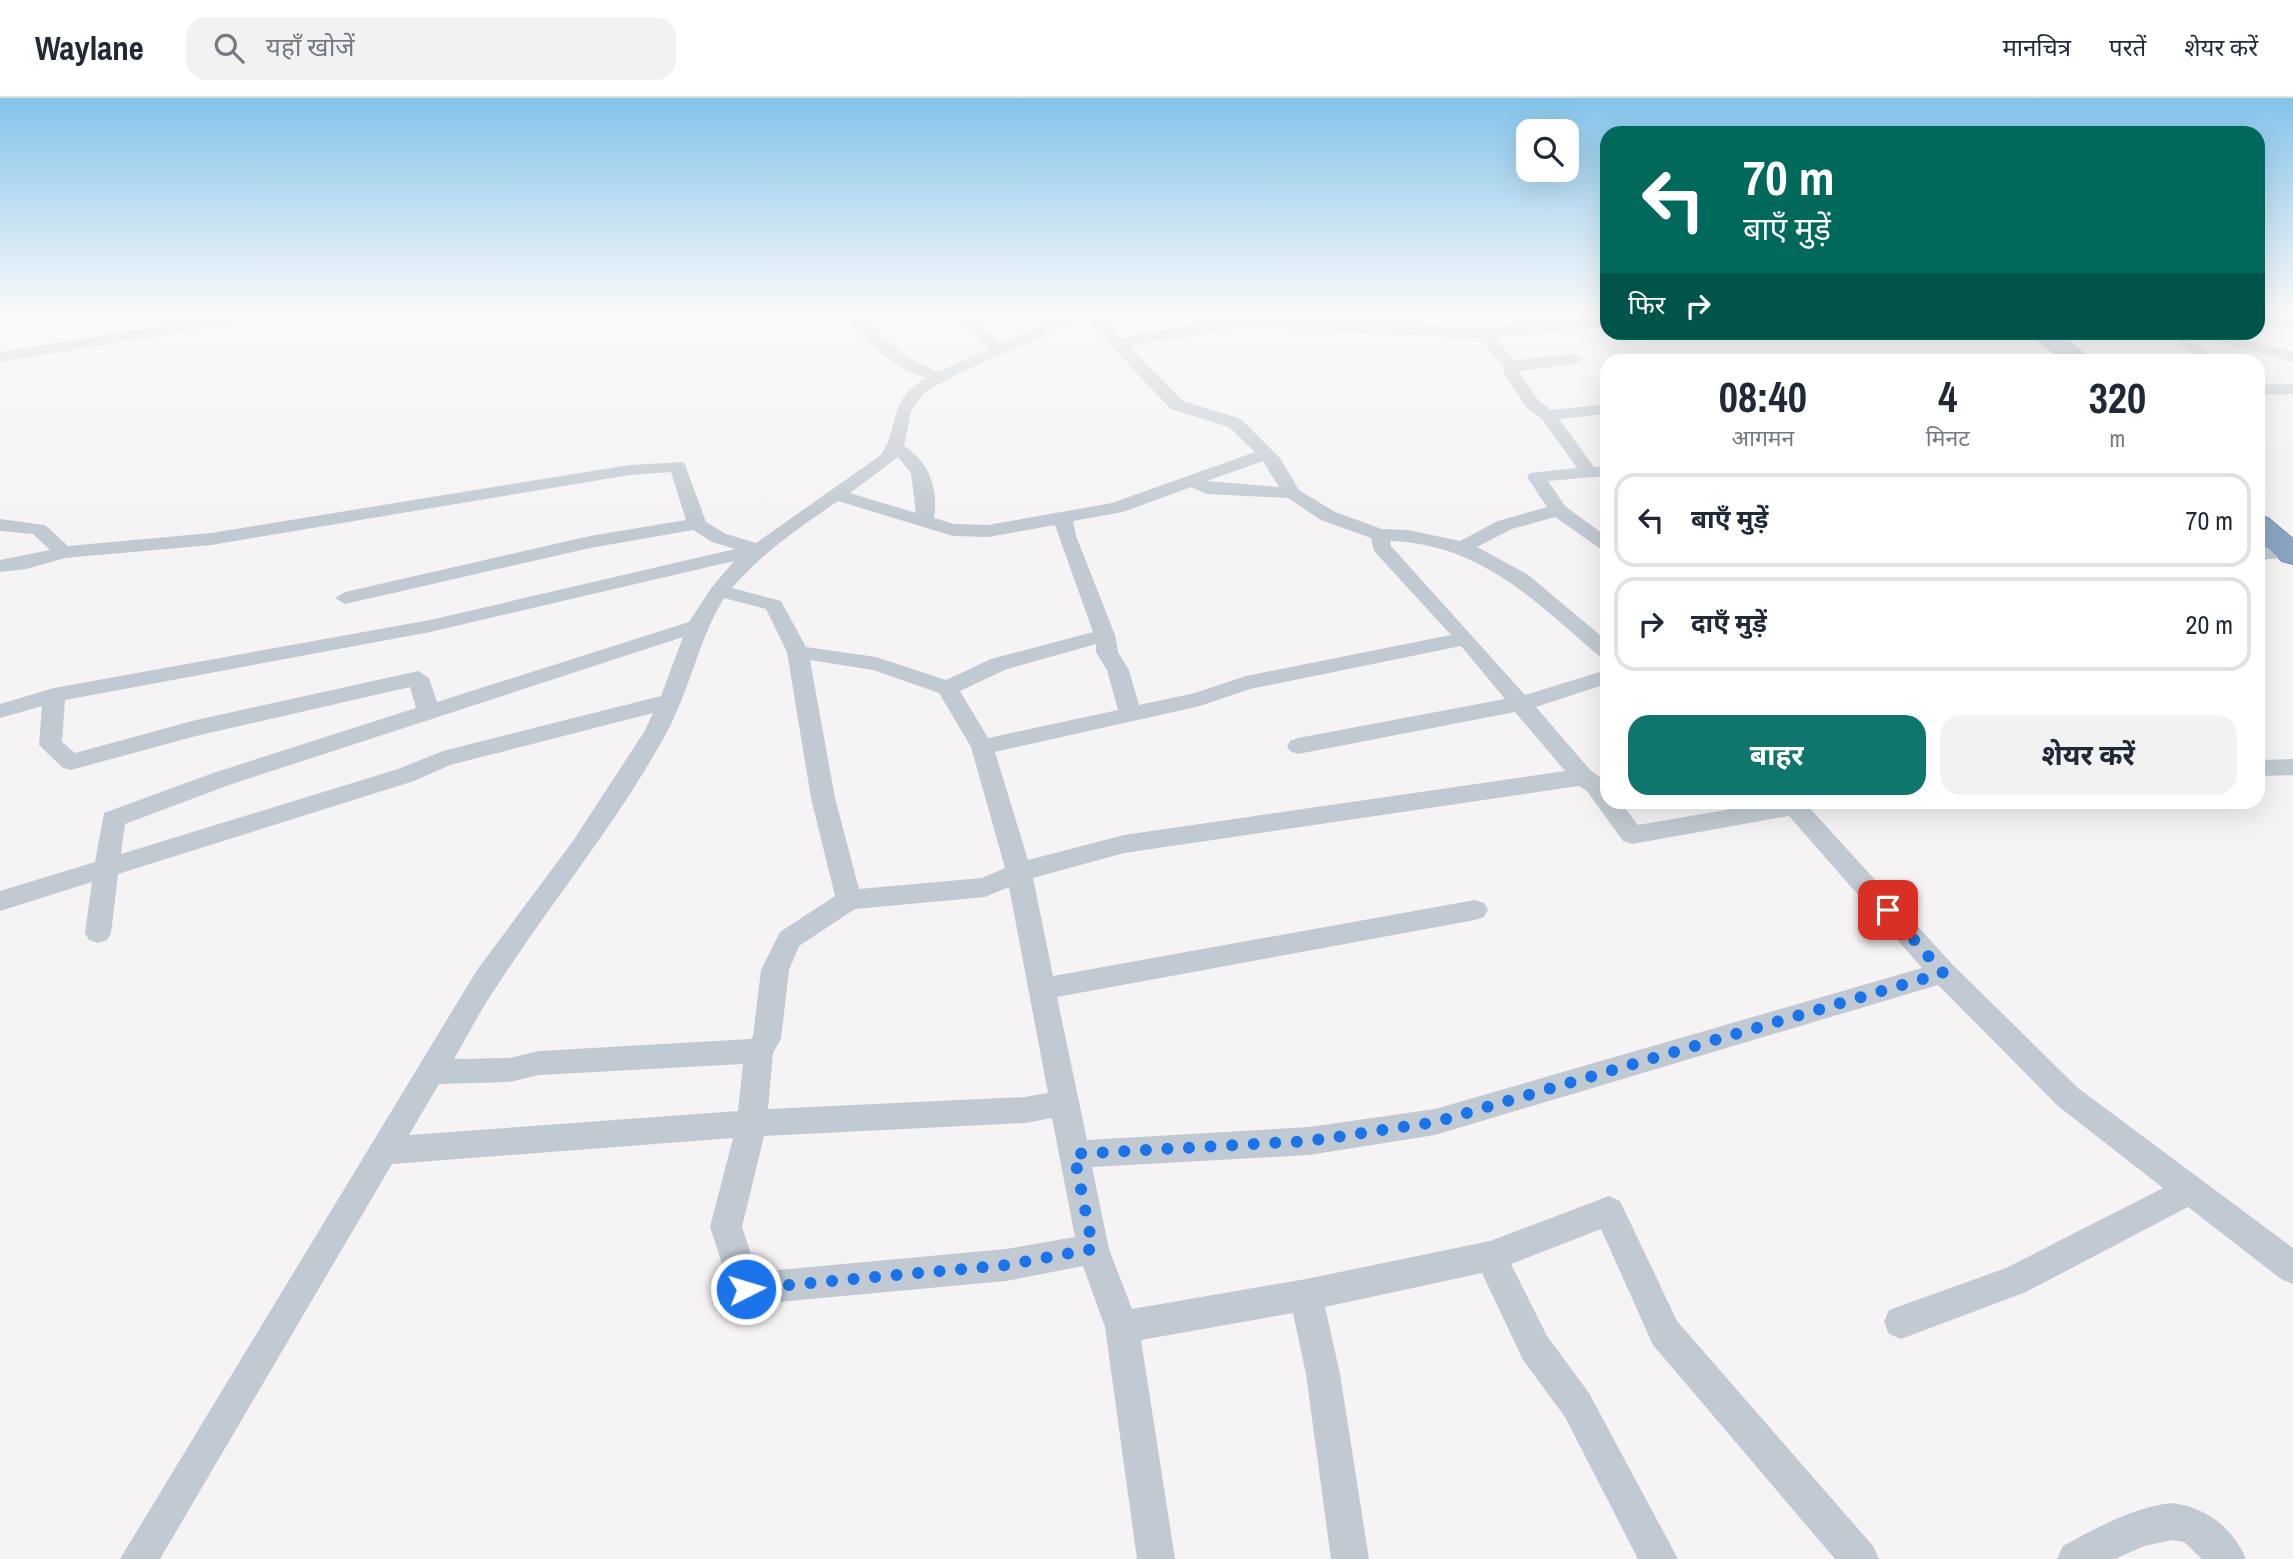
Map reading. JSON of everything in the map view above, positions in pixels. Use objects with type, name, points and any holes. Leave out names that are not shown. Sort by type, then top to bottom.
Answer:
[{"type":"highway","points":[[2265,506],[2292,544]]},
{"type":"highway","points":[[2265,528],[2292,544]]},
{"type":"street","points":[[139,1559],[486,978],[582,847],[655,733],[671,701],[697,626],[719,591],[758,550],[872,472],[895,448],[903,411],[909,399],[931,382]]},
{"type":"street","points":[[1155,382],[1177,405],[1236,424],[1264,455],[1274,462],[1292,493],[1328,516],[1380,535],[1408,536],[1462,547],[1520,578],[1600,646]]},
{"type":"street","points":[[1518,382],[1532,403],[1548,415],[1598,471]]},
{"type":"street","points":[[2265,390],[2293,389]]},
{"type":"street","points":[[1548,415],[1600,410]]},
{"type":"street","points":[[895,448],[911,458],[917,467],[928,510],[924,520]]},
{"type":"street","points":[[836,495],[907,519],[924,520],[953,530],[988,531],[1116,508],[1264,455]]},
{"type":"street","points":[[0,566],[26,564],[64,552],[211,539],[629,470],[678,466],[695,524],[708,535],[758,550]]},
{"type":"street","points":[[1598,471],[1536,477],[1558,510],[1600,540]]},
{"type":"street","points":[[1193,481],[1207,489],[1292,493]]},
{"type":"street","points":[[1462,547],[1506,525],[1558,510]]},
{"type":"street","points":[[1063,519],[1066,536],[1105,635],[1107,652],[1118,670],[1130,713]]},
{"type":"street","points":[[345,598],[590,542],[695,524]]},
{"type":"street","points":[[0,525],[38,529],[64,552]]},
{"type":"street","points":[[1380,535],[1381,547],[1523,704],[1583,777],[1600,792]]},
{"type":"street","points":[[2265,552],[2292,544]]},
{"type":"street","points":[[0,711],[54,695],[430,626],[758,550]]},
{"type":"street","points":[[719,591],[774,606],[798,652],[823,798],[849,900]]},
{"type":"street","points":[[98,933],[113,819],[220,779],[697,626]]},
{"type":"street","points":[[947,688],[999,664],[1105,635]]},
{"type":"street","points":[[982,747],[1200,699],[1246,682],[1438,646],[1465,638]]},
{"type":"street","points":[[798,652],[876,664],[947,688],[982,747],[1019,872],[1062,1103],[1093,1249],[1122,1327],[1156,1559]]},
{"type":"street","points":[[54,695],[50,745],[71,762],[196,728],[418,678],[429,713]]},
{"type":"street","points":[[1298,746],[1523,704],[1600,679]]},
{"type":"street","points":[[0,901],[406,775],[443,759],[671,701]]},
{"type":"street","points":[[2265,768],[2293,767]]},
{"type":"street","points":[[1093,1249],[1006,1265],[746,1289],[726,1227],[752,1123],[759,1051],[767,1039],[775,970],[789,939],[849,900],[985,887],[1019,872],[1124,844],[1583,777]]},
{"type":"street","points":[[1613,809],[1632,835],[1767,809]]},
{"type":"street","points":[[1797,809],[1943,973],[2068,1097],[2293,1268]]},
{"type":"street","points":[[1041,989],[1475,910]]},
{"type":"street","points":[[1074,1154],[1309,1141],[1436,1122],[1943,973]]},
{"type":"street","points":[[430,1072],[509,1070],[539,1063],[759,1051]]},
{"type":"street","points":[[383,1151],[752,1123],[1024,1110],[1062,1103]]},
{"type":"street","points":[[1901,1322],[2014,1282],[2189,1190]]},
{"type":"street","points":[[1122,1327],[1306,1295],[1490,1256],[1609,1211],[1665,1333],[1860,1559]]},
{"type":"street","points":[[1490,1256],[1535,1348],[1577,1405],[1659,1559]]},
{"type":"street","points":[[1306,1295],[1323,1374],[1350,1559]]},
{"type":"street","points":[[2076,1559],[2146,1525],[2185,1522],[2203,1532],[2227,1559]]},
{"type":"route","points":[[746,1289],[1006,1265],[1093,1249],[1074,1154],[1309,1141],[1436,1122],[1943,973],[1888,910]]}]
